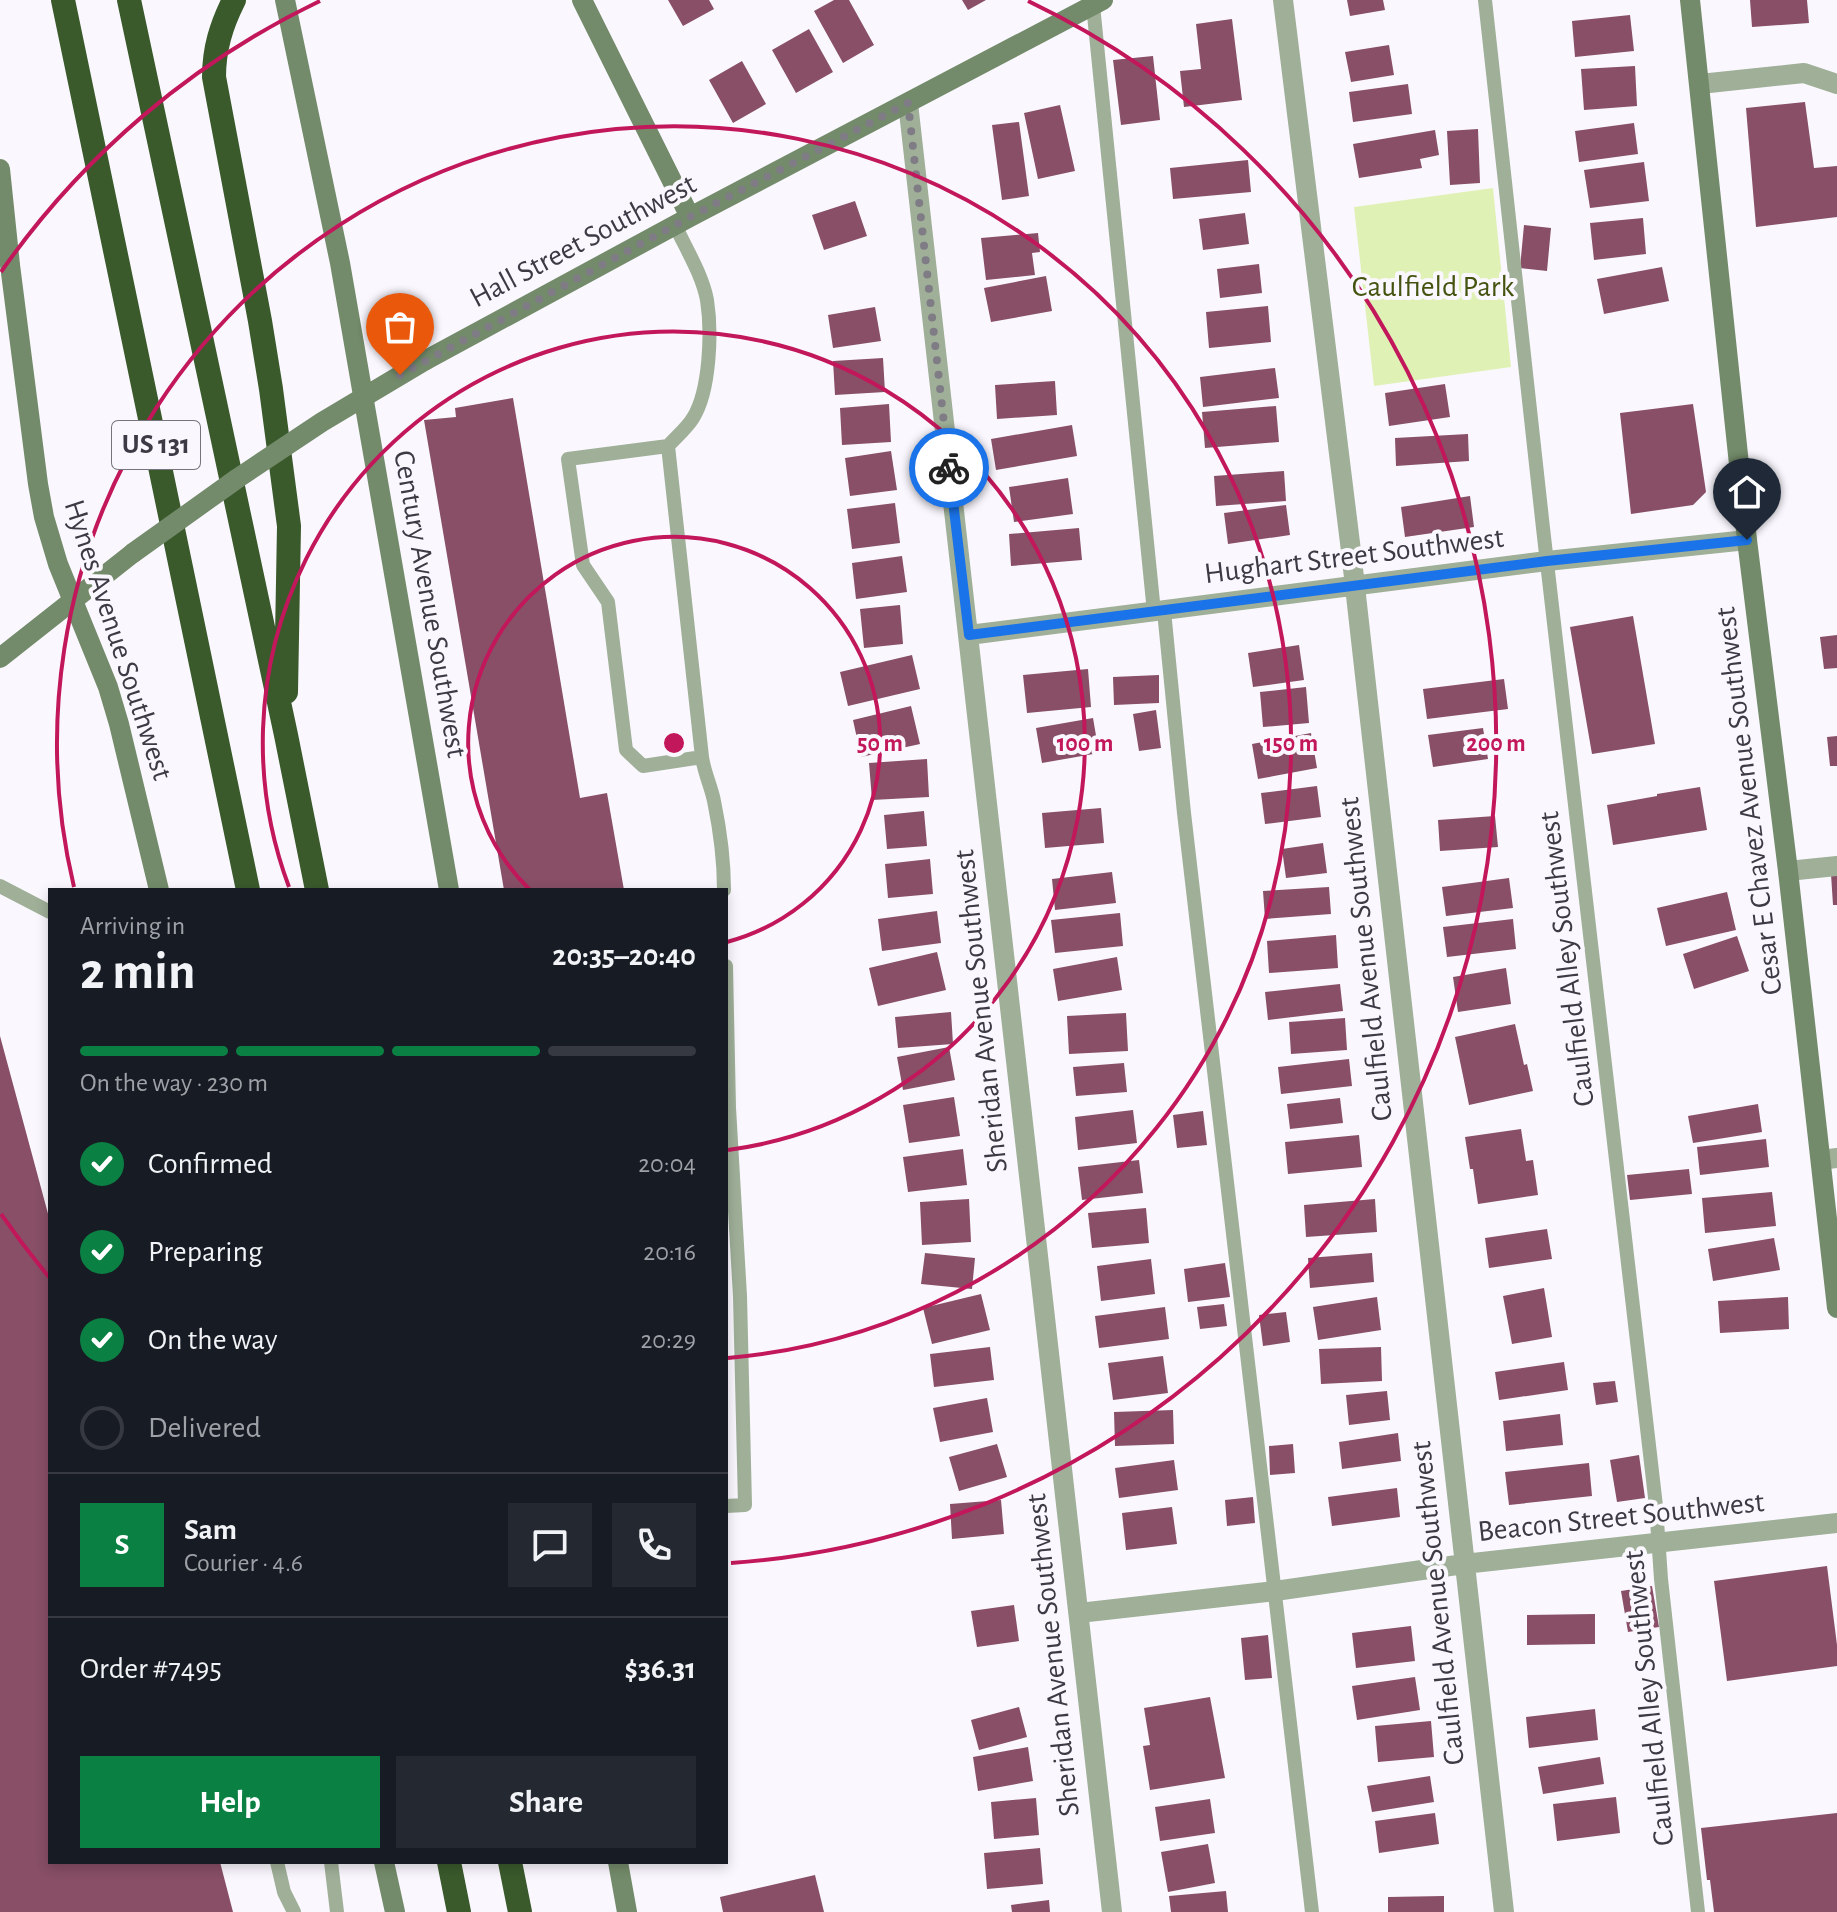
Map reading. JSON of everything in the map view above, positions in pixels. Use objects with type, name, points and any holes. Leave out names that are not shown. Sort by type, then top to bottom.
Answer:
[{"type":"highway","name":"US 131","points":[[63,0],[248,888]]},
{"type":"highway","name":"US 131","points":[[129,0],[317,888]]},
{"type":"highway","points":[[234,0],[218,38],[214,77],[260,321],[289,526],[286,735]]},
{"type":"highway","points":[[449,1864],[459,1912]]},
{"type":"highway","points":[[510,1864],[520,1912]]},
{"type":"main road","name":"Century Avenue Southwest","points":[[285,0],[340,263],[449,888]]},
{"type":"main road","points":[[582,0],[682,221]]},
{"type":"main road","name":"Cesar E Chavez Avenue Southwest","points":[[1690,0],[1747,540],[1788,871],[1829,1159],[1837,1308]]},
{"type":"main road","name":"Hall Street Southwest","points":[[0,658],[133,553],[322,422],[426,360],[682,221],[1098,3]]},
{"type":"main road","name":"Hynes Avenue Southwest","points":[[0,169],[38,484],[54,552],[108,687],[159,888]]},
{"type":"main road","points":[[384,1864],[395,1912]]},
{"type":"main road","points":[[618,1864],[627,1912]]},
{"type":"street","name":"Caulfield Avenue Southwest","points":[[1283,0],[1355,587],[1504,1912]]},
{"type":"street","points":[[1700,84],[1804,73],[1837,84]]},
{"type":"street","name":"Sheridan Avenue Southwest","points":[[908,103],[1112,1912]]},
{"type":"street","name":"Hughart Street Southwest","points":[[969,635],[1547,561],[1747,540]]},
{"type":"street","points":[[1788,871],[1837,866]]},
{"type":"street","name":"Beacon Street Southwest","points":[[1079,1613],[1275,1591],[1464,1564],[1837,1523]]},
{"type":"lane","name":"Caulfield Alley Southwest","points":[[1485,0],[1656,1506],[1661,1579],[1698,1912]]},
{"type":"lane","points":[[1098,3],[1159,611],[1312,1912]]},
{"type":"lane","points":[[682,221],[707,299],[709,349],[703,399],[692,420],[668,446],[568,459],[583,565],[608,602],[626,750],[643,766],[702,757]]},
{"type":"lane","points":[[668,446],[702,757],[714,798],[724,888]]},
{"type":"lane","points":[[0,886],[48,911]]},
{"type":"lane","points":[[728,1061],[742,1361],[745,1505],[728,1506]]},
{"type":"lane","points":[[728,1363],[742,1361]]},
{"type":"lane","points":[[277,1864],[284,1892],[294,1912]]},
{"type":"lane","points":[[331,1864],[337,1912]]},
{"type":"green space","name":"Caulfield Park","points":[[1493,188],[1511,367],[1374,386],[1354,207]]},
{"type":"building","points":[[668,0],[709,0],[714,9],[683,26]]},
{"type":"building","points":[[834,0],[849,0],[874,45],[843,63],[814,11]]},
{"type":"building","points":[[962,0],[986,0],[968,10]]},
{"type":"building","points":[[1347,0],[1383,0],[1385,10],[1350,16]]},
{"type":"building","points":[[1750,0],[1807,0],[1809,23],[1752,27]]},
{"type":"building","points":[[1630,15],[1634,51],[1575,57],[1572,21]]},
{"type":"building","points":[[1232,19],[1242,100],[1184,107],[1180,71],[1201,69],[1196,24]]},
{"type":"building","points":[[809,29],[833,72],[796,93],[772,50]]},
{"type":"building","points":[[1389,45],[1394,75],[1351,82],[1345,52]]},
{"type":"building","points":[[1153,56],[1160,120],[1121,125],[1113,60]]},
{"type":"building","points":[[742,61],[766,104],[733,123],[709,80]]},
{"type":"building","points":[[1635,66],[1637,106],[1584,110],[1581,69]]},
{"type":"building","points":[[1408,84],[1412,114],[1353,122],[1349,92]]},
{"type":"building","points":[[1805,102],[1814,168],[1837,166],[1837,217],[1756,227],[1746,108]]},
{"type":"building","points":[[1060,105],[1075,171],[1038,179],[1024,113]]},
{"type":"building","points":[[1019,122],[1029,196],[1002,200],[992,125]]},
{"type":"building","points":[[1634,123],[1638,154],[1579,162],[1575,131]]},
{"type":"building","points":[[1478,129],[1480,183],[1450,185],[1447,131]]},
{"type":"building","points":[[1435,130],[1439,155],[1420,159],[1422,168],[1359,178],[1353,144]]},
{"type":"building","points":[[1248,160],[1251,192],[1173,199],[1170,168]]},
{"type":"building","points":[[1644,162],[1649,201],[1590,208],[1584,170]]},
{"type":"building","points":[[855,201],[867,236],[824,250],[812,215]]},
{"type":"building","points":[[1245,213],[1249,244],[1203,250],[1199,219]]},
{"type":"building","points":[[1643,218],[1646,254],[1594,260],[1590,223]]},
{"type":"building","points":[[1524,225],[1551,228],[1547,271],[1520,268]]},
{"type":"building","points":[[1038,233],[1040,252],[1032,253],[1035,275],[986,280],[981,238]]},
{"type":"building","points":[[1259,264],[1262,293],[1220,298],[1217,269]]},
{"type":"building","points":[[1662,267],[1669,301],[1604,314],[1597,279]]},
{"type":"building","points":[[1046,276],[1052,311],[991,322],[984,288]]},
{"type":"building","points":[[1268,306],[1271,342],[1209,348],[1206,312]]},
{"type":"building","points":[[875,307],[881,341],[833,348],[828,315]]},
{"type":"building","points":[[883,358],[885,392],[835,395],[833,361]]},
{"type":"building","points":[[1275,368],[1279,398],[1203,407],[1200,377]]},
{"type":"building","points":[[1055,381],[1057,415],[997,419],[995,385]]},
{"type":"building","points":[[1445,384],[1450,417],[1389,426],[1385,393]]},
{"type":"building","points":[[513,398],[580,798],[607,793],[624,888],[504,888],[424,420],[456,417],[455,408]]},
{"type":"building","points":[[889,404],[891,442],[842,445],[840,408]]},
{"type":"building","points":[[1693,404],[1706,492],[1693,505],[1631,514],[1620,413]]},
{"type":"building","points":[[1276,406],[1279,442],[1205,448],[1202,412]]},
{"type":"building","points":[[1072,425],[1077,456],[996,470],[991,439]]},
{"type":"building","points":[[1468,434],[1469,461],[1396,466],[1395,438]]},
{"type":"building","points":[[891,451],[897,490],[850,496],[845,458]]},
{"type":"building","points":[[1284,471],[1286,501],[1216,506],[1214,476]]},
{"type":"building","points":[[1068,478],[1073,514],[1014,522],[1009,487]]},
{"type":"building","points":[[1470,496],[1474,527],[1405,537],[1401,507]]},
{"type":"building","points":[[895,503],[900,543],[852,549],[847,509]]},
{"type":"building","points":[[1286,505],[1290,535],[1228,544],[1224,513]]},
{"type":"building","points":[[1079,528],[1082,560],[1011,566],[1009,534]]},
{"type":"building","points":[[902,556],[907,592],[856,599],[852,563]]},
{"type":"building","points":[[900,605],[903,644],[864,648],[860,609]]},
{"type":"building","points":[[1633,616],[1655,744],[1592,754],[1570,627]]},
{"type":"building","points":[[1837,635],[1837,668],[1824,669],[1820,637]]},
{"type":"building","points":[[1299,645],[1304,680],[1253,687],[1248,653]]},
{"type":"building","points":[[912,655],[920,689],[848,706],[840,672]]},
{"type":"building","points":[[1088,669],[1091,707],[1027,713],[1023,675]]},
{"type":"building","points":[[1159,675],[1159,703],[1114,705],[1113,677]]},
{"type":"building","points":[[1504,679],[1508,709],[1427,719],[1423,689]]},
{"type":"building","points":[[1306,687],[1309,723],[1263,727],[1260,692]]},
{"type":"building","points":[[911,706],[920,744],[861,757],[853,720]]},
{"type":"building","points":[[1156,710],[1161,748],[1139,751],[1133,714]]},
{"type":"building","points":[[1093,718],[1099,753],[1042,763],[1036,728]]},
{"type":"building","points":[[1483,728],[1488,759],[1433,767],[1428,735]]},
{"type":"building","points":[[1311,733],[1317,768],[1258,779],[1252,744]]},
{"type":"building","points":[[1837,736],[1837,766],[1830,766],[1827,737]]},
{"type":"building","points":[[927,759],[929,797],[872,800],[869,763]]},
{"type":"building","points":[[1317,786],[1321,817],[1265,824],[1261,793]]},
{"type":"building","points":[[1700,787],[1707,830],[1613,845],[1607,805]]},
{"type":"building","points":[[1101,808],[1104,843],[1045,848],[1042,813]]},
{"type":"building","points":[[924,811],[927,846],[887,849],[884,815]]},
{"type":"building","points":[[1495,816],[1498,847],[1440,851],[1438,820]]},
{"type":"building","points":[[1323,843],[1327,873],[1286,878],[1282,849]]},
{"type":"building","points":[[930,859],[933,894],[888,898],[885,864]]},
{"type":"building","points":[[1112,872],[1116,903],[1055,910],[1052,879]]},
{"type":"building","points":[[1831,874],[1837,874],[1837,905],[1833,905]]},
{"type":"building","points":[[1509,878],[1513,908],[1446,916],[1442,887]]},
{"type":"building","points":[[1329,887],[1331,914],[1265,919],[1263,891]]},
{"type":"building","points":[[1727,892],[1736,930],[1666,946],[1657,908]]},
{"type":"building","points":[[937,911],[941,943],[882,951],[878,919]]},
{"type":"building","points":[[1120,913],[1123,946],[1055,953],[1051,920]]},
{"type":"building","points":[[1513,919],[1516,949],[1447,957],[1443,927]]},
{"type":"building","points":[[1336,935],[1338,968],[1269,973],[1267,941]]},
{"type":"building","points":[[1737,936],[1749,971],[1694,989],[1683,954]]},
{"type":"building","points":[[937,952],[946,990],[878,1006],[869,968]]},
{"type":"building","points":[[1117,957],[1122,990],[1058,1001],[1053,969]]},
{"type":"building","points":[[1506,968],[1511,1004],[1458,1012],[1453,977]]},
{"type":"building","points":[[1340,984],[1343,1011],[1268,1020],[1265,992]]},
{"type":"building","points":[[951,1012],[953,1044],[898,1048],[895,1017]]},
{"type":"building","points":[[1126,1013],[1128,1051],[1069,1054],[1067,1016]]},
{"type":"building","points":[[1345,1018],[1347,1050],[1291,1054],[1289,1022]]},
{"type":"building","points":[[1515,1024],[1533,1091],[1469,1105],[1455,1037]]},
{"type":"building","points":[[0,1036],[48,1214],[48,1864],[221,1864],[233,1912],[0,1912]]},
{"type":"building","points":[[949,1047],[955,1080],[903,1090],[897,1057]]},
{"type":"building","points":[[1349,1059],[1352,1086],[1281,1094],[1278,1067]]},
{"type":"building","points":[[1124,1063],[1127,1092],[1076,1096],[1073,1067]]},
{"type":"building","points":[[954,1097],[960,1136],[909,1143],[903,1105]]},
{"type":"building","points":[[1340,1098],[1343,1123],[1290,1129],[1287,1104]]},
{"type":"building","points":[[1758,1104],[1762,1132],[1693,1143],[1688,1116]]},
{"type":"building","points":[[1133,1110],[1137,1143],[1078,1150],[1075,1117]]},
{"type":"building","points":[[1203,1111],[1207,1145],[1177,1148],[1173,1115]]},
{"type":"building","points":[[1521,1129],[1526,1161],[1533,1160],[1538,1195],[1478,1204],[1465,1137]]},
{"type":"building","points":[[1359,1135],[1362,1167],[1288,1174],[1285,1142]]},
{"type":"building","points":[[1766,1139],[1769,1167],[1700,1175],[1697,1147]]},
{"type":"building","points":[[963,1149],[967,1185],[908,1192],[903,1157]]},
{"type":"building","points":[[1139,1160],[1143,1193],[1082,1200],[1078,1167]]},
{"type":"building","points":[[1689,1169],[1692,1194],[1630,1200],[1627,1175]]},
{"type":"building","points":[[1772,1192],[1776,1226],[1705,1233],[1702,1198]]},
{"type":"building","points":[[969,1199],[971,1242],[922,1245],[920,1202]]},
{"type":"building","points":[[1375,1199],[1377,1232],[1306,1237],[1304,1205]]},
{"type":"building","points":[[1146,1208],[1149,1243],[1092,1248],[1088,1213]]},
{"type":"building","points":[[1547,1229],[1552,1259],[1489,1268],[1485,1238]]},
{"type":"building","points":[[1774,1238],[1780,1270],[1713,1281],[1708,1249]]},
{"type":"building","points":[[925,1253],[975,1258],[972,1289],[921,1284]]},
{"type":"building","points":[[1372,1253],[1374,1282],[1310,1288],[1308,1258]]},
{"type":"building","points":[[1151,1259],[1155,1294],[1101,1301],[1097,1266]]},
{"type":"building","points":[[1225,1263],[1230,1297],[1188,1302],[1184,1269]]},
{"type":"building","points":[[1544,1288],[1552,1337],[1512,1344],[1503,1296]]},
{"type":"building","points":[[981,1294],[990,1330],[932,1344],[923,1308]]},
{"type":"building","points":[[1377,1297],[1381,1330],[1318,1340],[1313,1307]]},
{"type":"building","points":[[1788,1297],[1789,1329],[1720,1333],[1718,1301]]},
{"type":"building","points":[[1224,1304],[1227,1326],[1200,1329],[1197,1307]]},
{"type":"building","points":[[1165,1307],[1169,1339],[1099,1348],[1095,1316]]},
{"type":"building","points":[[1286,1312],[1290,1342],[1263,1346],[1259,1315]]},
{"type":"building","points":[[990,1347],[994,1380],[934,1387],[930,1354]]},
{"type":"building","points":[[1381,1347],[1382,1381],[1321,1384],[1319,1349]]},
{"type":"building","points":[[1163,1356],[1168,1393],[1113,1400],[1108,1363]]},
{"type":"building","points":[[1564,1362],[1568,1390],[1499,1400],[1495,1372]]},
{"type":"building","points":[[1615,1381],[1618,1402],[1596,1405],[1593,1383]]},
{"type":"building","points":[[1387,1391],[1390,1420],[1349,1425],[1346,1395]]},
{"type":"building","points":[[987,1398],[993,1432],[940,1442],[933,1408]]},
{"type":"building","points":[[1173,1410],[1174,1444],[1115,1446],[1114,1412]]},
{"type":"building","points":[[1560,1414],[1563,1445],[1506,1451],[1503,1421]]},
{"type":"building","points":[[1398,1433],[1401,1461],[1342,1469],[1339,1442]]},
{"type":"building","points":[[997,1444],[1007,1477],[959,1491],[949,1457]]},
{"type":"building","points":[[1293,1444],[1295,1473],[1270,1475],[1269,1446]]},
{"type":"building","points":[[1639,1455],[1645,1498],[1617,1502],[1610,1460]]},
{"type":"building","points":[[1174,1460],[1178,1490],[1119,1498],[1115,1468]]},
{"type":"building","points":[[1589,1463],[1592,1496],[1509,1505],[1505,1472]]},
{"type":"building","points":[[1397,1488],[1400,1517],[1332,1526],[1328,1497]]},
{"type":"building","points":[[1253,1497],[1255,1523],[1227,1526],[1225,1500]]},
{"type":"building","points":[[1001,1500],[1004,1534],[952,1539],[950,1504]]},
{"type":"building","points":[[1172,1507],[1177,1544],[1126,1550],[1122,1513]]},
{"type":"building","points":[[1827,1566],[1837,1666],[1727,1681],[1714,1581]]},
{"type":"building","points":[[1652,1586],[1659,1627],[1628,1632],[1621,1591]]},
{"type":"building","points":[[1014,1605],[1019,1641],[977,1647],[971,1611]]},
{"type":"building","points":[[1595,1614],[1595,1644],[1527,1645],[1527,1615]]},
{"type":"building","points":[[1411,1626],[1415,1661],[1356,1668],[1352,1633]]},
{"type":"building","points":[[1268,1635],[1272,1678],[1245,1680],[1241,1638]]},
{"type":"building","points":[[1415,1677],[1420,1710],[1357,1720],[1352,1686]]},
{"type":"building","points":[[1210,1697],[1225,1778],[1150,1790],[1143,1746],[1150,1745],[1144,1708]]},
{"type":"building","points":[[1019,1707],[1027,1737],[979,1750],[971,1720]]},
{"type":"building","points":[[1595,1709],[1598,1740],[1529,1748],[1526,1717]]},
{"type":"building","points":[[1431,1721],[1434,1757],[1378,1762],[1375,1726]]},
{"type":"building","points":[[1028,1747],[1033,1781],[978,1791],[973,1757]]},
{"type":"building","points":[[1600,1757],[1604,1784],[1543,1794],[1538,1767]]},
{"type":"building","points":[[1430,1776],[1434,1802],[1372,1812],[1367,1786]]},
{"type":"building","points":[[1616,1797],[1620,1833],[1557,1841],[1553,1804]]},
{"type":"building","points":[[1036,1798],[1039,1835],[994,1839],[991,1802]]},
{"type":"building","points":[[1210,1799],[1215,1833],[1160,1841],[1155,1807]]},
{"type":"building","points":[[1435,1813],[1439,1844],[1379,1853],[1375,1821]]},
{"type":"building","points":[[1837,1813],[1837,1912],[1714,1912],[1701,1828]]},
{"type":"building","points":[[1208,1844],[1215,1883],[1168,1892],[1161,1852]]},
{"type":"building","points":[[1040,1848],[1043,1884],[987,1889],[984,1853]]},
{"type":"building","points":[[815,1875],[824,1912],[723,1912],[720,1897]]},
{"type":"building","points":[[1226,1891],[1228,1912],[1171,1912],[1169,1896]]},
{"type":"building","points":[[1444,1896],[1444,1912],[1388,1912],[1388,1897]]},
{"type":"building","points":[[1049,1900],[1050,1912],[1012,1912],[1011,1905]]},
{"type":"way so far","points":[[400,375],[690,217],[908,103],[949,468]]},
{"type":"route","points":[[949,468],[969,635],[1547,561],[1747,540]]}]
